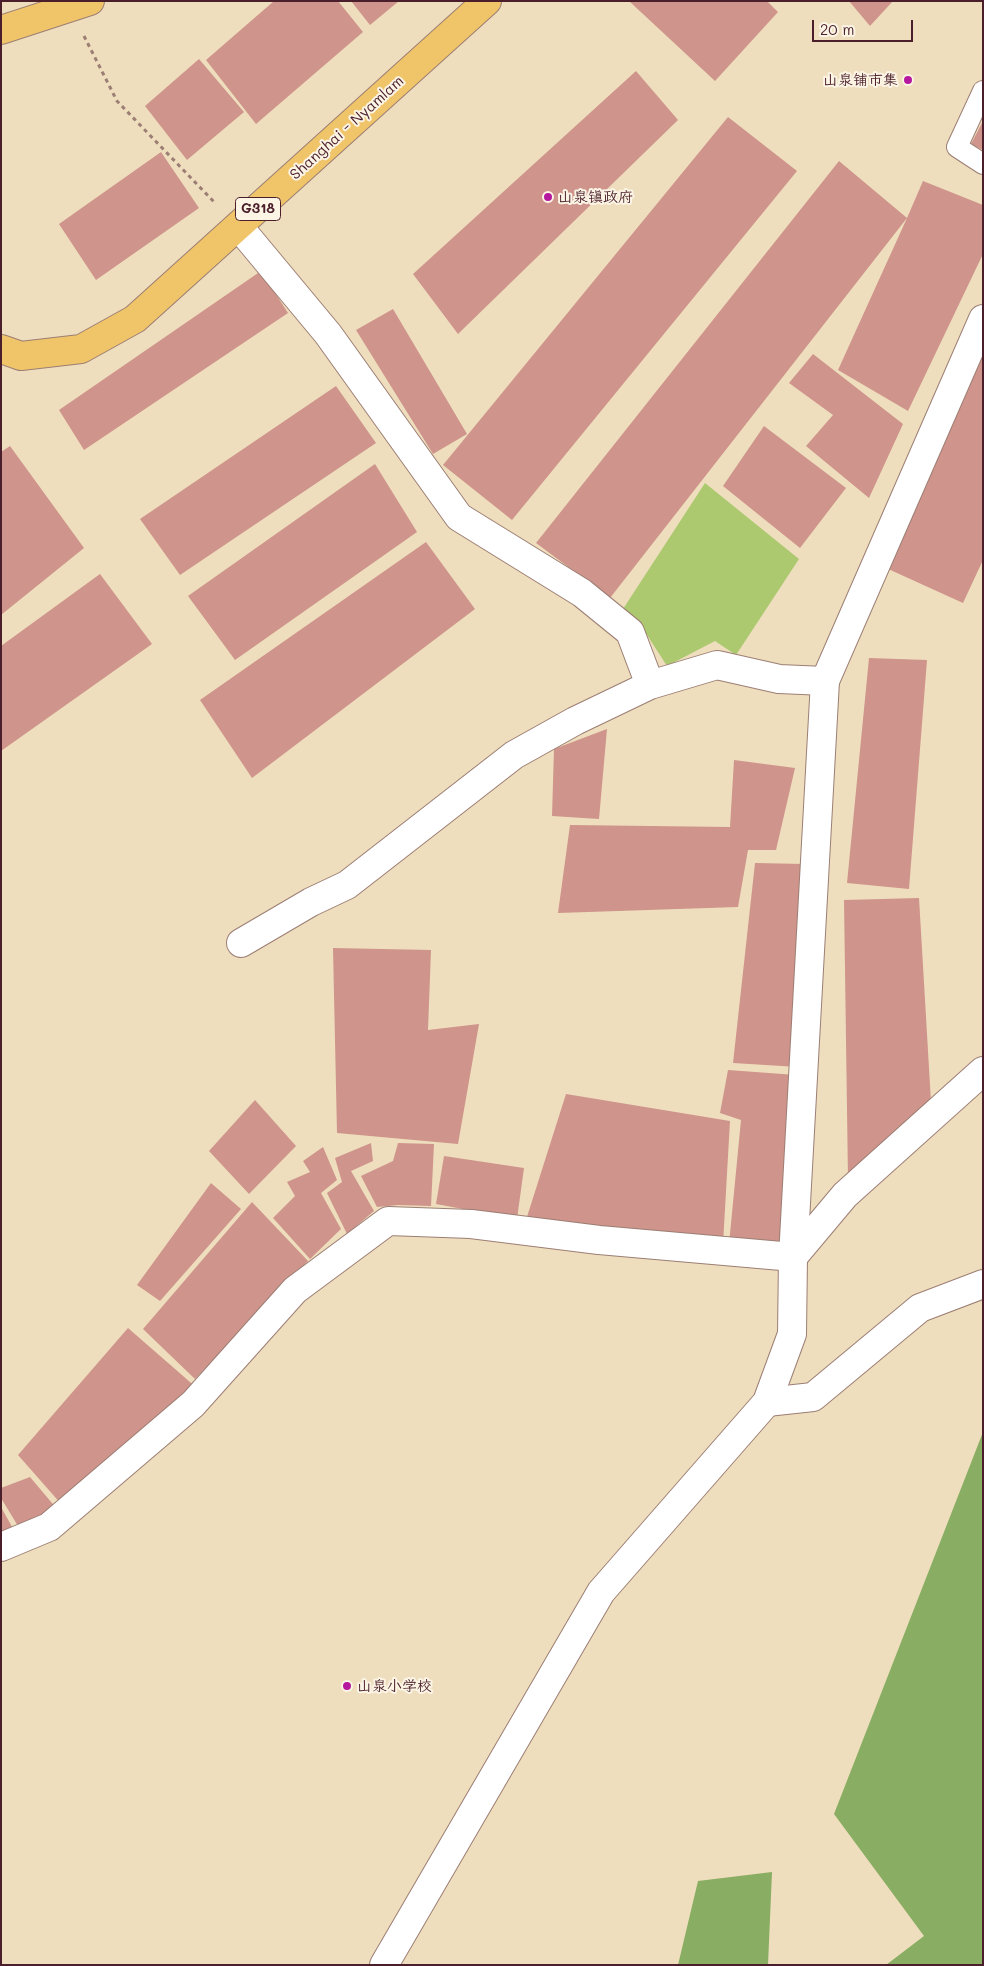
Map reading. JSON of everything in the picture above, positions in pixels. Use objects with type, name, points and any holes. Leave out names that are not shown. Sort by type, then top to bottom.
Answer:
[{"type":"highway","name":"Shanghai - Nyamlam","points":[[1,349],[21,356],[81,349],[135,319],[487,1]]},
{"type":"highway","points":[[1,30],[80,5]]},
{"type":"street","points":[[239,227],[328,334],[459,517],[582,593],[630,632],[650,685]]},
{"type":"street","points":[[384,1965],[602,1592],[767,1402],[792,1334],[793,1257],[825,681],[983,319]]},
{"type":"street","points":[[241,943],[310,902],[347,885],[514,755],[575,721],[650,685],[716,665],[779,678],[825,681]]},
{"type":"street","points":[[793,1257],[844,1195],[983,1071]]},
{"type":"street","points":[[1,1547],[49,1527],[193,1404],[295,1290],[388,1222],[471,1224],[599,1240],[793,1257]]},
{"type":"street","points":[[767,1402],[813,1398],[920,1308],[983,1284]]},
{"type":"lane","points":[[983,91],[957,147],[983,164]]},
{"type":"path","points":[[80,5],[118,101],[196,185],[239,227]]},
{"type":"green space","points":[[705,483],[799,559],[736,655],[715,641],[667,666],[647,635],[623,609]]},
{"type":"green space","points":[[983,1432],[983,1965],[886,1965],[924,1936],[834,1814]]},
{"type":"green space","points":[[772,1872],[768,1965],[678,1965],[698,1881]]},
{"type":"building","points":[[274,1],[338,1],[363,32],[256,124],[206,60]]},
{"type":"building","points":[[351,1],[399,1],[370,25]]},
{"type":"building","points":[[629,1],[767,1],[778,12],[715,81]]},
{"type":"building","points":[[849,1],[893,1],[870,26]]},
{"type":"building","points":[[199,59],[244,112],[187,160],[145,106]]},
{"type":"building","name":"山泉镇政府","points":[[636,71],[678,120],[458,334],[413,274]]},
{"type":"building","points":[[728,117],[797,171],[512,520],[443,465]]},
{"type":"building","points":[[983,121],[983,150],[971,144]]},
{"type":"building","points":[[161,152],[199,208],[96,280],[59,224]]},
{"type":"building","points":[[839,161],[907,218],[610,598],[536,543]]},
{"type":"building","points":[[923,181],[983,205],[983,254],[908,411],[838,370]]},
{"type":"building","points":[[261,271],[288,313],[84,450],[59,410]]},
{"type":"building","points":[[393,309],[467,434],[433,454],[356,330]]},
{"type":"building","points":[[983,351],[983,560],[963,603],[886,568]]},
{"type":"building","points":[[813,354],[903,424],[869,498],[806,446],[833,415],[789,383]]},
{"type":"building","points":[[336,386],[376,443],[180,575],[140,519]]},
{"type":"building","points":[[764,426],[846,488],[800,548],[723,486]]},
{"type":"building","points":[[10,446],[84,548],[1,615],[1,452]]},
{"type":"building","points":[[375,464],[417,532],[235,660],[188,596]]},
{"type":"building","points":[[426,542],[475,609],[252,778],[200,700]]},
{"type":"building","points":[[100,574],[152,644],[1,751],[1,646]]},
{"type":"building","points":[[869,658],[927,660],[909,889],[847,883]]},
{"type":"building","points":[[607,729],[599,819],[552,816],[554,749]]},
{"type":"building","points":[[734,760],[795,768],[776,850],[748,850],[738,907],[558,913],[570,825],[730,827]]},
{"type":"building","points":[[755,863],[805,864],[798,1067],[733,1063]]},
{"type":"building","points":[[919,898],[931,1102],[848,1179],[844,900]]},
{"type":"building","points":[[333,948],[431,950],[428,1030],[479,1024],[458,1144],[337,1133]]},
{"type":"building","points":[[728,1070],[796,1075],[783,1247],[729,1244],[741,1120],[720,1113]]},
{"type":"building","points":[[566,1094],[730,1121],[723,1244],[526,1220]]},
{"type":"building","points":[[255,1100],[296,1146],[249,1194],[209,1151]]},
{"type":"building","points":[[371,1143],[373,1161],[351,1171],[374,1211],[347,1234],[327,1193],[342,1182],[335,1158]]},
{"type":"building","points":[[398,1143],[434,1144],[431,1206],[398,1205],[377,1207],[361,1176],[393,1161]]},
{"type":"building","points":[[323,1147],[337,1180],[321,1193],[341,1229],[310,1259],[273,1218],[295,1196],[287,1182],[310,1172],[303,1161]]},
{"type":"building","points":[[444,1156],[524,1168],[517,1219],[436,1204]]},
{"type":"building","points":[[211,1183],[241,1209],[160,1301],[137,1285]]},
{"type":"building","points":[[252,1202],[308,1261],[195,1379],[143,1329]]},
{"type":"building","points":[[128,1328],[198,1389],[62,1505],[18,1455]]},
{"type":"building","points":[[30,1477],[57,1509],[21,1531],[1,1498],[1,1488]]},
{"type":"building","points":[[1,1507],[16,1534],[1,1540]]},
{"type":"place","name":"山泉铺市集","points":[[908,80]]},
{"type":"place","name":"山泉镇政府","points":[[548,197]]},
{"type":"place","name":"山泉小学校","points":[[347,1686]]}]
